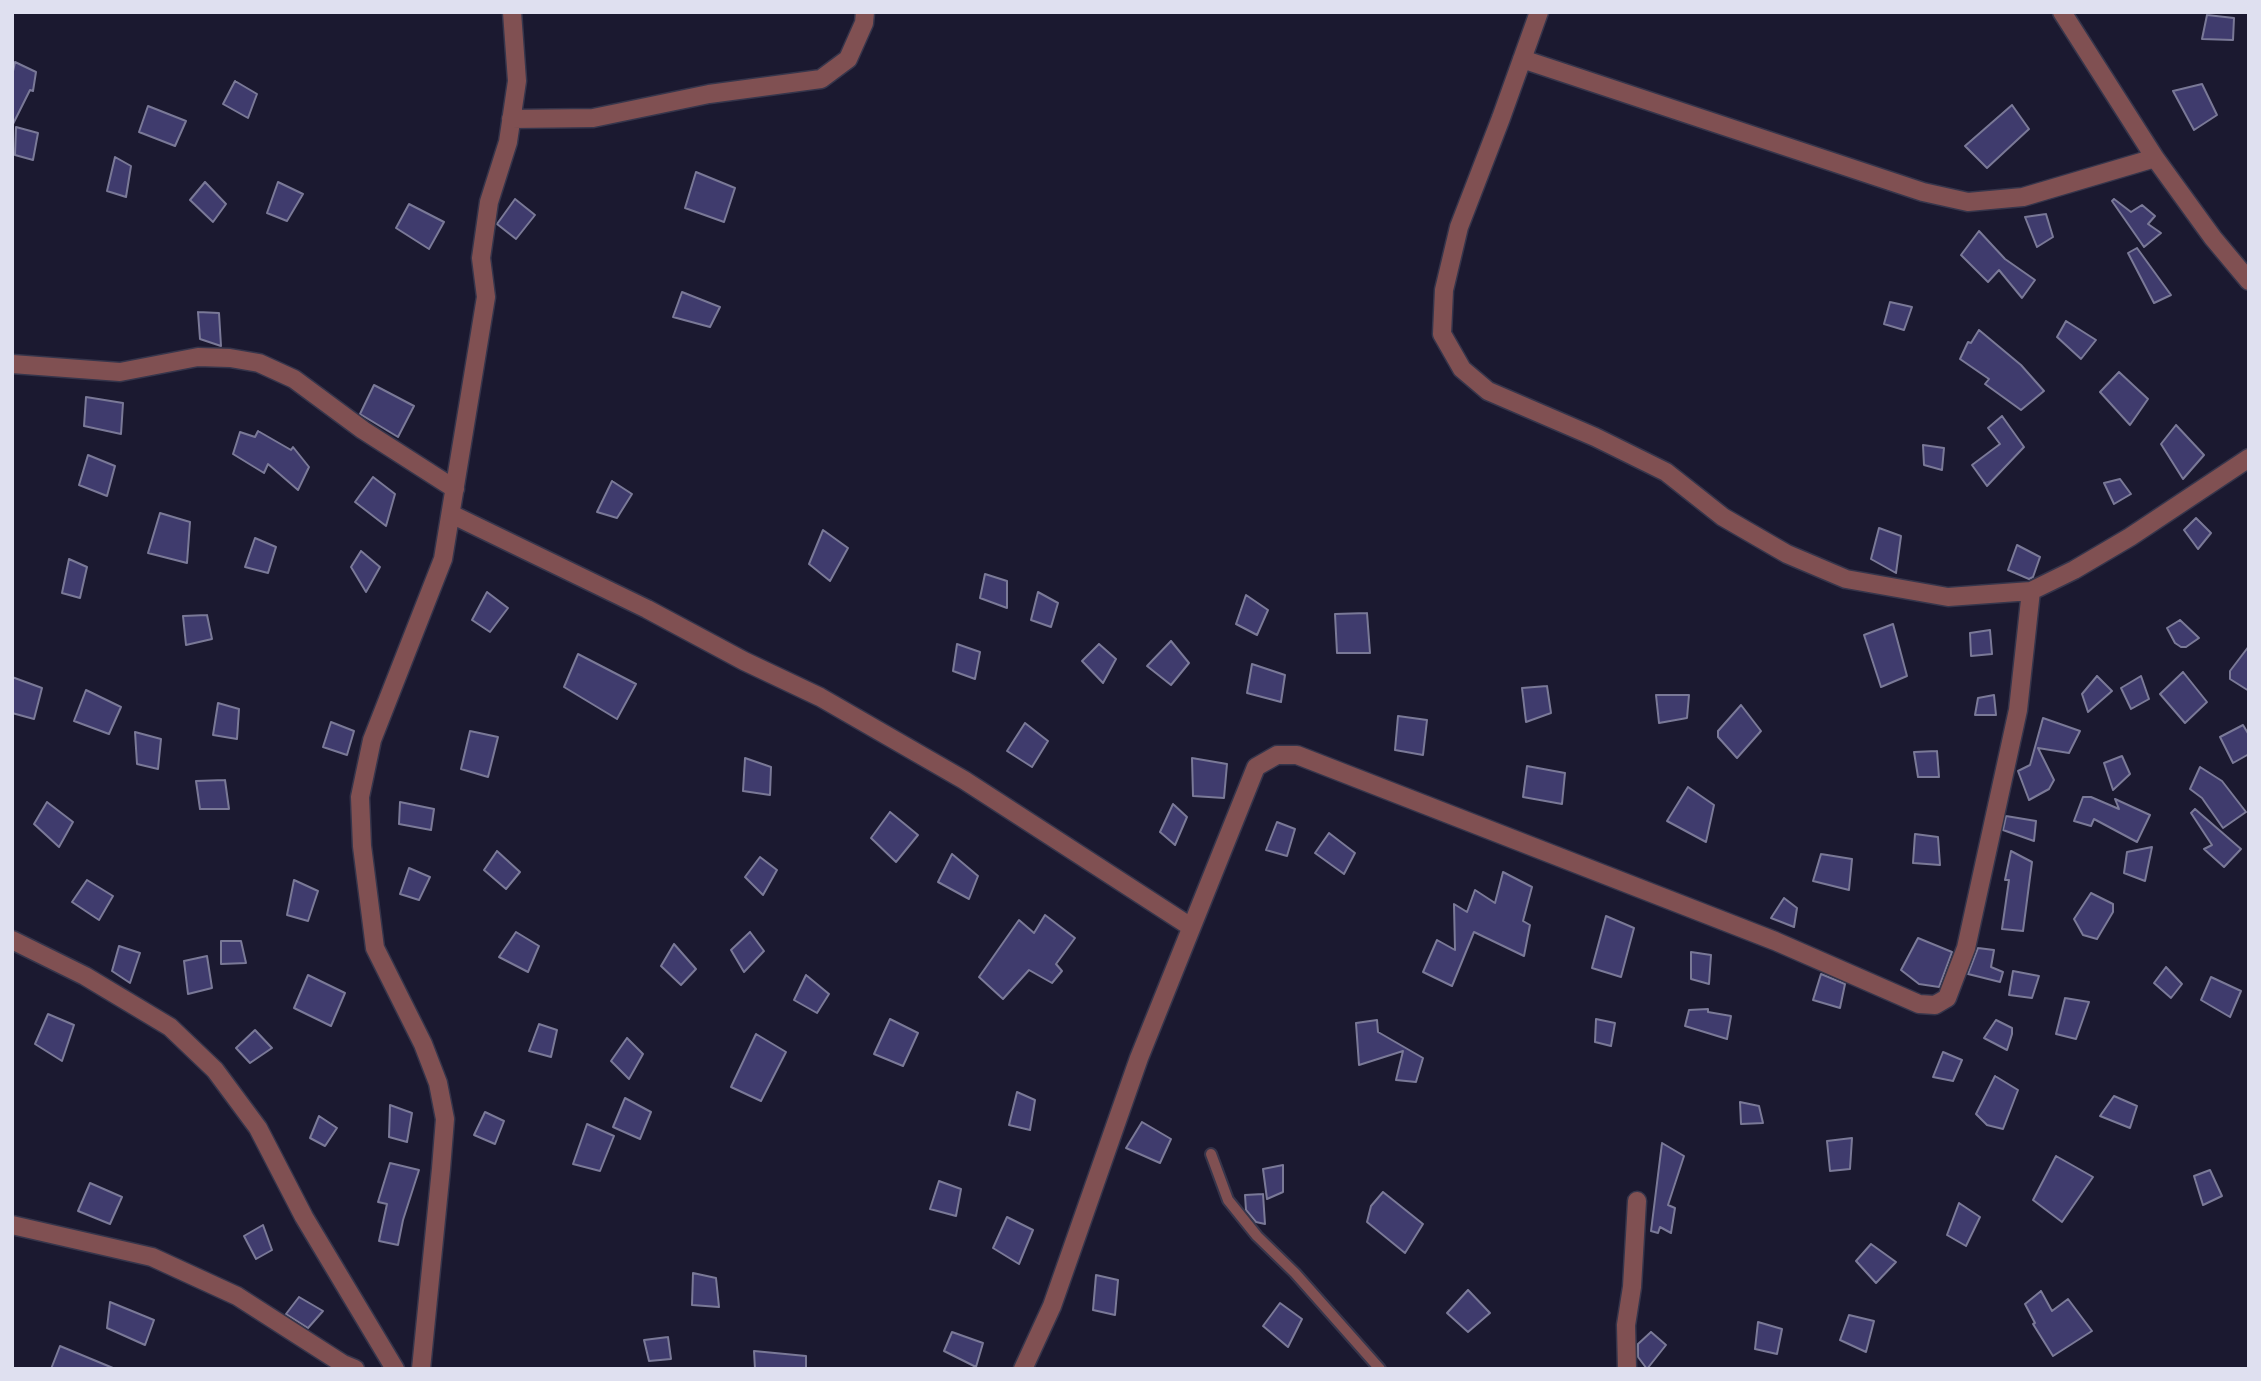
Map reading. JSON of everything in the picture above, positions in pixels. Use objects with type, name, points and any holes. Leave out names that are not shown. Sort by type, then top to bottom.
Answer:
[{"type":"street","points":[[421,1369],[445,1119],[438,1083],[423,1044],[375,947],[362,846],[360,797],[372,740],[443,559],[486,297],[481,258],[489,202],[508,142],[517,81],[513,12]]},
{"type":"street","points":[[511,119],[593,118],[709,94],[821,79],[848,60],[864,23],[865,12]]},
{"type":"street","points":[[1539,12],[1459,227],[1444,290],[1442,334],[1462,369],[1488,391],[1595,437],[1666,472],[1723,517],[1787,554],[1846,579],[1948,597],[2031,591],[2074,570],[2130,537],[2249,458]]},
{"type":"street","points":[[2062,12],[2155,158],[2214,239],[2249,281]]},
{"type":"street","points":[[1522,59],[1923,192],[1968,202],[2023,197],[2155,158]]},
{"type":"street","points":[[12,364],[120,372],[198,357],[230,358],[259,363],[294,379],[363,430],[455,489]]},
{"type":"street","points":[[451,514],[820,697],[964,780],[1191,927]]},
{"type":"street","points":[[1023,1369],[1052,1306],[1139,1058],[1256,766],[1276,755],[1297,754],[1775,941],[1919,1004],[1935,1005],[1947,998],[1966,948],[2018,710],[2031,591]]},
{"type":"street","points":[[12,940],[85,976],[170,1027],[215,1070],[258,1128],[304,1217],[395,1369]]},
{"type":"street","points":[[1626,1369],[1626,1325],[1632,1287],[1637,1201]]},
{"type":"street","points":[[12,1225],[152,1256],[237,1296],[342,1364],[355,1369]]},
{"type":"lane","points":[[1211,1154],[1228,1200],[1235,1209],[1257,1236],[1296,1273],[1380,1369]]},
{"type":"building","points":[[2207,15],[2234,18],[2233,40],[2202,39]]},
{"type":"building","points":[[15,62],[36,72],[33,91],[30,90],[12,126],[12,76]]},
{"type":"building","points":[[235,81],[257,94],[248,118],[223,104]]},
{"type":"building","points":[[2202,84],[2217,115],[2194,130],[2173,91]]},
{"type":"building","points":[[2012,105],[2029,129],[1987,168],[1965,146]]},
{"type":"building","points":[[148,106],[186,121],[175,146],[139,132]]},
{"type":"building","points":[[16,127],[38,133],[33,160],[15,155]]},
{"type":"building","points":[[115,157],[131,166],[126,197],[107,191]]},
{"type":"building","points":[[696,172],[735,188],[724,222],[685,208]]},
{"type":"building","points":[[205,182],[226,204],[213,222],[190,200]]},
{"type":"building","points":[[278,182],[303,194],[287,221],[267,213]]},
{"type":"building","points":[[515,199],[535,215],[516,239],[497,224]]},
{"type":"building","points":[[2114,199],[2131,212],[2142,205],[2155,216],[2148,224],[2161,233],[2144,247],[2112,201]]},
{"type":"building","points":[[409,204],[444,222],[429,249],[396,228]]},
{"type":"building","points":[[2046,214],[2053,237],[2037,247],[2025,217]]},
{"type":"building","points":[[1979,231],[2005,259],[2035,280],[2022,298],[1999,270],[1988,282],[1961,255]]},
{"type":"building","points":[[2137,248],[2171,295],[2154,303],[2128,253]]},
{"type":"building","points":[[682,292],[720,307],[710,327],[673,317]]},
{"type":"building","points":[[1890,302],[1912,307],[1904,330],[1884,324]]},
{"type":"building","points":[[198,312],[219,313],[221,346],[200,339]]},
{"type":"building","points":[[2066,321],[2096,340],[2081,359],[2057,337]]},
{"type":"building","points":[[1979,330],[2021,365],[2044,391],[2021,410],[1985,384],[1989,379],[1960,359],[1968,342],[1971,343]]},
{"type":"building","points":[[2119,372],[2148,399],[2130,425],[2100,392]]},
{"type":"building","points":[[374,385],[414,406],[398,437],[360,414]]},
{"type":"building","points":[[86,397],[123,403],[121,434],[84,426]]},
{"type":"building","points":[[2002,416],[2024,447],[1987,486],[1972,465],[2000,444],[1988,428]]},
{"type":"building","points":[[2176,425],[2204,455],[2183,479],[2161,444]]},
{"type":"building","points":[[258,431],[291,450],[293,447],[309,467],[298,490],[268,464],[264,473],[233,454],[240,432],[255,437]]},
{"type":"building","points":[[1923,445],[1944,448],[1942,470],[1924,465]]},
{"type":"building","points":[[88,455],[115,466],[107,496],[79,485]]},
{"type":"building","points":[[373,477],[395,494],[386,526],[355,502]]},
{"type":"building","points":[[2120,479],[2131,494],[2114,504],[2104,483]]},
{"type":"building","points":[[612,481],[632,494],[617,518],[597,512]]},
{"type":"building","points":[[160,513],[190,522],[187,563],[148,553]]},
{"type":"building","points":[[2196,518],[2211,533],[2198,549],[2184,530]]},
{"type":"building","points":[[1879,528],[1901,536],[1896,573],[1871,559]]},
{"type":"building","points":[[823,530],[848,548],[830,581],[809,564]]},
{"type":"building","points":[[255,538],[276,547],[268,573],[245,567]]},
{"type":"building","points":[[2017,545],[2040,557],[2033,577],[2029,579],[2008,570]]},
{"type":"building","points":[[361,551],[380,567],[366,592],[351,567]]},
{"type":"building","points":[[69,559],[87,567],[80,598],[62,593]]},
{"type":"building","points":[[985,574],[1007,581],[1007,608],[980,598]]},
{"type":"building","points":[[487,592],[508,608],[490,632],[472,620]]},
{"type":"building","points":[[1038,592],[1058,603],[1051,627],[1031,620]]},
{"type":"building","points":[[1246,595],[1268,610],[1257,635],[1236,624]]},
{"type":"building","points":[[1367,613],[1370,653],[1337,653],[1335,614]]},
{"type":"building","points":[[207,615],[212,639],[186,645],[183,616]]},
{"type":"building","points":[[2180,620],[2199,638],[2186,647],[2175,643],[2167,628]]},
{"type":"building","points":[[1893,624],[1907,676],[1881,687],[1864,635]]},
{"type":"building","points":[[1990,630],[1992,654],[1971,656],[1970,633]]},
{"type":"building","points":[[1171,641],[1189,663],[1171,685],[1147,666]]},
{"type":"building","points":[[957,644],[980,652],[975,679],[953,671]]},
{"type":"building","points":[[1099,644],[1116,659],[1103,683],[1082,661]]},
{"type":"building","points":[[2249,646],[2249,691],[2230,679],[2230,671]]},
{"type":"building","points":[[578,654],[636,684],[617,719],[564,687]]},
{"type":"building","points":[[1252,664],[1285,675],[1281,702],[1247,693]]},
{"type":"building","points":[[2183,672],[2207,702],[2185,723],[2160,694]]},
{"type":"building","points":[[2097,676],[2112,691],[2088,712],[2082,694]]},
{"type":"building","points":[[2141,676],[2149,699],[2131,709],[2121,688]]},
{"type":"building","points":[[12,677],[42,688],[34,719],[12,713]]},
{"type":"building","points":[[1547,686],[1551,713],[1526,722],[1522,688]]},
{"type":"building","points":[[86,690],[121,707],[109,734],[74,721]]},
{"type":"building","points":[[1656,695],[1689,695],[1687,718],[1659,723]]},
{"type":"building","points":[[1994,695],[1996,715],[1975,715],[1978,698]]},
{"type":"building","points":[[218,703],[239,709],[237,739],[213,735]]},
{"type":"building","points":[[1741,705],[1761,731],[1737,758],[1718,737],[1718,731]]},
{"type":"building","points":[[1398,716],[1427,720],[1423,755],[1395,750]]},
{"type":"building","points":[[2043,718],[2080,731],[2069,753],[2038,748],[2054,780],[2049,789],[2029,800],[2018,771],[2030,765]]},
{"type":"building","points":[[331,722],[354,731],[347,755],[323,747]]},
{"type":"building","points":[[1025,723],[1048,741],[1032,767],[1007,751]]},
{"type":"building","points":[[2243,725],[2249,735],[2249,754],[2233,763],[2220,737]]},
{"type":"building","points":[[470,731],[498,737],[488,777],[461,769]]},
{"type":"building","points":[[135,732],[161,739],[158,769],[137,764]]},
{"type":"building","points":[[1937,751],[1939,777],[1918,777],[1914,752]]},
{"type":"building","points":[[2122,756],[2130,774],[2113,790],[2104,763]]},
{"type":"building","points":[[745,758],[771,767],[770,795],[743,791]]},
{"type":"building","points":[[1192,758],[1227,764],[1224,798],[1193,796]]},
{"type":"building","points":[[1527,766],[1565,773],[1562,804],[1523,797]]},
{"type":"building","points":[[2200,767],[2222,781],[2246,812],[2223,828],[2202,798],[2190,789]]},
{"type":"building","points":[[225,780],[229,809],[200,809],[196,781]]},
{"type":"building","points":[[1688,787],[1714,805],[1706,842],[1667,821]]},
{"type":"building","points":[[2083,797],[2091,797],[2119,809],[2115,799],[2150,815],[2137,842],[2094,819],[2091,826],[2074,821]]},
{"type":"building","points":[[47,802],[73,822],[59,847],[34,824]]},
{"type":"building","points":[[400,802],[434,809],[431,830],[399,824]]},
{"type":"building","points":[[1173,804],[1187,817],[1175,845],[1160,832]]},
{"type":"building","points":[[2195,809],[2241,849],[2224,867],[2204,849],[2212,845],[2191,813]]},
{"type":"building","points":[[890,812],[918,835],[896,862],[871,838]]},
{"type":"building","points":[[2006,816],[2036,821],[2034,841],[2003,830]]},
{"type":"building","points":[[1277,822],[1295,829],[1287,856],[1266,850]]},
{"type":"building","points":[[1329,833],[1355,853],[1344,874],[1315,853]]},
{"type":"building","points":[[1915,834],[1938,837],[1940,865],[1913,863]]},
{"type":"building","points":[[2152,847],[2145,881],[2124,873],[2127,852]]},
{"type":"building","points":[[497,851],[520,872],[506,889],[484,870]]},
{"type":"building","points":[[2011,851],[2032,862],[2023,931],[2002,929],[2009,880],[2005,880]]},
{"type":"building","points":[[952,854],[978,876],[969,899],[938,882]]},
{"type":"building","points":[[1821,854],[1852,859],[1849,890],[1813,881]]},
{"type":"building","points":[[760,857],[777,870],[763,895],[745,877]]},
{"type":"building","points":[[409,868],[430,877],[419,900],[400,894]]},
{"type":"building","points":[[1503,872],[1532,887],[1523,921],[1530,925],[1524,956],[1474,932],[1452,986],[1423,972],[1437,940],[1455,950],[1454,904],[1467,912],[1475,890],[1495,903]]},
{"type":"building","points":[[87,880],[113,896],[99,920],[72,902]]},
{"type":"building","points":[[294,880],[318,891],[308,921],[287,915]]},
{"type":"building","points":[[2091,893],[2113,904],[2113,912],[2097,939],[2083,935],[2074,919]]},
{"type":"building","points":[[1784,898],[1797,908],[1794,927],[1771,918]]},
{"type":"building","points":[[1045,915],[1075,938],[1056,964],[1062,971],[1052,983],[1029,970],[1003,999],[979,977],[1019,920],[1034,933]]},
{"type":"building","points":[[1606,916],[1634,928],[1621,977],[1592,968]]},
{"type":"building","points":[[516,932],[539,946],[528,972],[499,957]]},
{"type":"building","points":[[750,932],[764,951],[744,972],[731,950]]},
{"type":"building","points":[[1918,938],[1952,952],[1939,987],[1919,984],[1901,970]]},
{"type":"building","points":[[221,941],[241,941],[246,963],[221,964]]},
{"type":"building","points":[[674,944],[696,969],[681,985],[661,966]]},
{"type":"building","points":[[119,946],[140,953],[130,983],[112,971]]},
{"type":"building","points":[[1978,948],[1994,950],[1991,967],[2003,972],[2000,982],[1968,974]]},
{"type":"building","points":[[1691,952],[1711,955],[1709,984],[1691,979]]},
{"type":"building","points":[[207,956],[212,988],[188,994],[184,961]]},
{"type":"building","points":[[2166,967],[2182,984],[2171,998],[2154,983]]},
{"type":"building","points":[[2013,971],[2039,976],[2032,998],[2009,995]]},
{"type":"building","points":[[1821,974],[1845,984],[1840,1008],[1813,1000]]},
{"type":"building","points":[[308,975],[345,993],[331,1026],[294,1008]]},
{"type":"building","points":[[806,975],[829,994],[817,1013],[794,1000]]},
{"type":"building","points":[[2211,977],[2241,991],[2230,1017],[2201,1000]]},
{"type":"building","points":[[2065,998],[2089,1002],[2076,1039],[2056,1034]]},
{"type":"building","points":[[1708,1009],[1708,1012],[1731,1016],[1727,1039],[1685,1026],[1689,1010]]},
{"type":"building","points":[[48,1014],[74,1025],[62,1061],[35,1044]]},
{"type":"building","points":[[890,1019],[918,1033],[903,1066],[874,1054]]},
{"type":"building","points":[[1596,1019],[1615,1023],[1611,1046],[1595,1042]]},
{"type":"building","points":[[1377,1020],[1378,1032],[1423,1058],[1416,1082],[1396,1080],[1403,1051],[1359,1065],[1356,1023]]},
{"type":"building","points":[[1996,1020],[2012,1028],[2007,1050],[1984,1038]]},
{"type":"building","points":[[539,1024],[557,1030],[551,1057],[529,1051]]},
{"type":"building","points":[[255,1030],[272,1048],[250,1063],[236,1048]]},
{"type":"building","points":[[756,1034],[786,1052],[761,1101],[731,1087]]},
{"type":"building","points":[[627,1038],[643,1054],[629,1079],[611,1061]]},
{"type":"building","points":[[1943,1052],[1962,1060],[1953,1081],[1933,1077]]},
{"type":"building","points":[[1995,1076],[2018,1090],[2003,1129],[1987,1125],[1976,1114]]},
{"type":"building","points":[[1017,1092],[1035,1100],[1030,1130],[1009,1125]]},
{"type":"building","points":[[2114,1096],[2137,1106],[2130,1128],[2100,1116]]},
{"type":"building","points":[[625,1098],[651,1112],[640,1139],[613,1127]]},
{"type":"building","points":[[1740,1102],[1759,1106],[1763,1123],[1741,1124]]},
{"type":"building","points":[[390,1105],[412,1113],[407,1142],[389,1137]]},
{"type":"building","points":[[485,1112],[504,1121],[495,1144],[474,1135]]},
{"type":"building","points":[[319,1116],[337,1128],[325,1146],[310,1138]]},
{"type":"building","points":[[1142,1122],[1171,1139],[1160,1163],[1126,1148]]},
{"type":"building","points":[[587,1124],[614,1136],[600,1171],[573,1164]]},
{"type":"building","points":[[1852,1138],[1850,1169],[1830,1171],[1827,1141]]},
{"type":"building","points":[[1662,1143],[1684,1156],[1668,1205],[1675,1208],[1671,1233],[1660,1227],[1658,1233],[1651,1231]]},
{"type":"building","points":[[2056,1156],[2093,1177],[2062,1222],[2033,1200]]},
{"type":"building","points":[[390,1163],[419,1170],[398,1245],[379,1241],[387,1204],[378,1202]]},
{"type":"building","points":[[1283,1165],[1283,1192],[1267,1199],[1263,1169]]},
{"type":"building","points":[[2210,1170],[2222,1196],[2203,1205],[2194,1176]]},
{"type":"building","points":[[939,1181],[961,1189],[956,1216],[930,1209]]},
{"type":"building","points":[[90,1183],[122,1197],[110,1224],[78,1211]]},
{"type":"building","points":[[1383,1192],[1423,1224],[1405,1253],[1367,1222],[1371,1206]]},
{"type":"building","points":[[1263,1194],[1265,1224],[1256,1222],[1246,1210],[1245,1195]]},
{"type":"building","points":[[1959,1203],[1980,1217],[1966,1246],[1947,1235]]},
{"type":"building","points":[[1007,1217],[1033,1230],[1019,1264],[993,1248]]},
{"type":"building","points":[[263,1225],[272,1250],[256,1259],[244,1236]]},
{"type":"building","points":[[1871,1244],[1896,1262],[1876,1283],[1856,1261]]},
{"type":"building","points":[[693,1273],[716,1278],[719,1307],[692,1305]]},
{"type":"building","points":[[1096,1275],[1118,1280],[1115,1315],[1093,1310]]},
{"type":"building","points":[[1468,1290],[1490,1313],[1468,1332],[1447,1313]]},
{"type":"building","points":[[2041,1291],[2052,1311],[2068,1299],[2092,1331],[2053,1356],[2033,1324],[2035,1323],[2025,1304]]},
{"type":"building","points":[[299,1297],[323,1311],[308,1328],[286,1314]]},
{"type":"building","points":[[110,1302],[154,1320],[145,1345],[107,1328]]},
{"type":"building","points":[[1280,1303],[1302,1319],[1288,1347],[1263,1326]]},
{"type":"building","points":[[1849,1315],[1874,1321],[1866,1352],[1840,1340]]},
{"type":"building","points":[[1758,1322],[1782,1329],[1777,1354],[1755,1349]]},
{"type":"building","points":[[952,1332],[983,1343],[976,1367],[944,1351]]},
{"type":"building","points":[[1651,1332],[1666,1345],[1647,1369],[1638,1357],[1638,1344]]},
{"type":"building","points":[[668,1337],[671,1359],[649,1361],[644,1340]]},
{"type":"building","points":[[60,1346],[113,1368],[113,1369],[51,1369]]},
{"type":"building","points":[[754,1351],[806,1356],[806,1369],[755,1369]]}]
